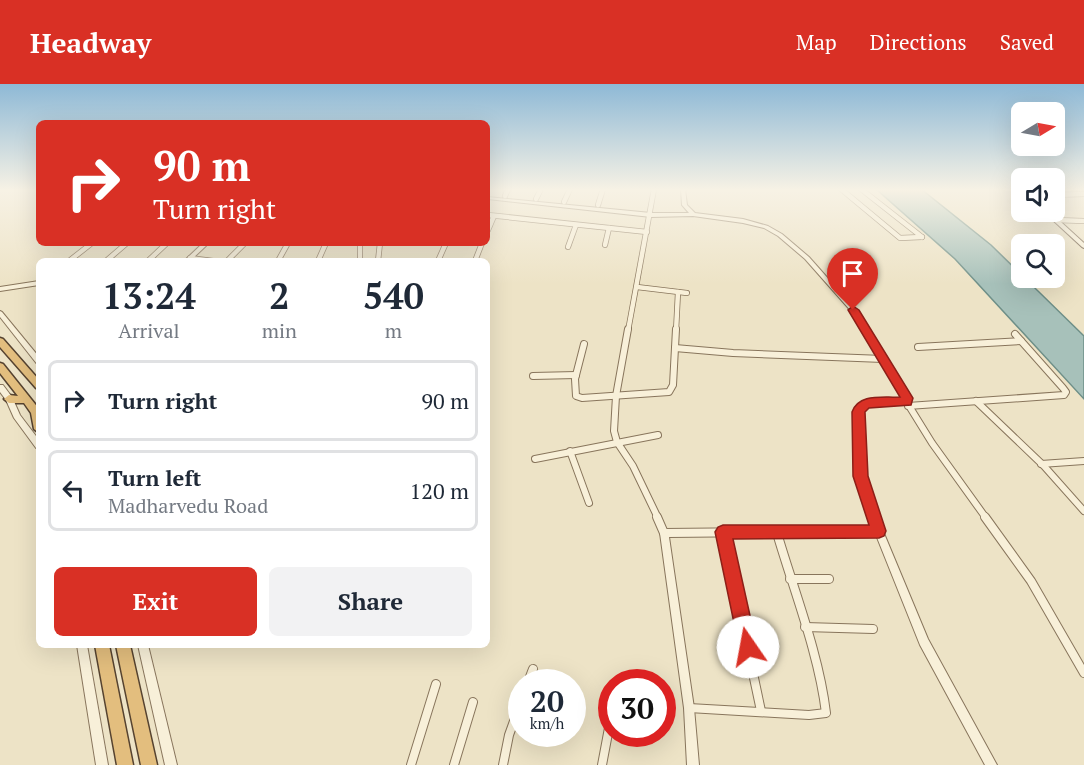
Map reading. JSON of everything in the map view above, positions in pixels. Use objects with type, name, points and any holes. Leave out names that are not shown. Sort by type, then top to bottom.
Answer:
[{"type":"highway","points":[[0,341],[36,383]]},
{"type":"highway","points":[[0,366],[36,411]]},
{"type":"highway","points":[[9,399],[28,400]]},
{"type":"highway","points":[[103,648],[125,765]]},
{"type":"highway","points":[[124,648],[150,765]]},
{"type":"main road","points":[[1058,222],[1084,246]]},
{"type":"street","points":[[540,221],[647,232]]},
{"type":"street","points":[[649,221],[616,396],[614,431],[617,442],[642,482],[664,533],[689,708],[693,765]]},
{"type":"street","points":[[746,221],[766,226],[780,235],[807,258],[853,310],[905,393],[907,404],[1031,581],[1084,672]]},
{"type":"street","points":[[880,221],[900,238],[922,237],[902,221]]},
{"type":"street","points":[[568,247],[576,225]]},
{"type":"street","points":[[605,245],[609,228]]},
{"type":"street","points":[[73,258],[88,246]]},
{"type":"street","points":[[110,258],[124,246]]},
{"type":"street","points":[[151,258],[164,246]]},
{"type":"street","points":[[191,258],[203,246]]},
{"type":"street","points":[[230,258],[242,246]]},
{"type":"street","points":[[0,289],[36,284]]},
{"type":"street","points":[[638,287],[687,293]]},
{"type":"street","points":[[584,344],[576,375],[574,390],[576,396],[582,399],[669,392],[673,385],[678,292]]},
{"type":"street","points":[[0,314],[36,358]]},
{"type":"street","points":[[991,765],[924,642],[879,531],[861,476],[858,412],[866,403],[907,404],[1064,395],[1066,393],[1063,388],[1016,334]]},
{"type":"street","points":[[918,347],[1021,341]]},
{"type":"street","points":[[675,348],[733,353],[883,359]]},
{"type":"street","points":[[533,376],[576,375]]},
{"type":"street","points":[[0,387],[36,442]]},
{"type":"street","points":[[976,401],[1080,502],[1084,511]]},
{"type":"street","points":[[535,459],[658,435]]},
{"type":"street","points":[[570,451],[589,502]]},
{"type":"street","points":[[1041,464],[1084,461]]},
{"type":"street","points":[[664,533],[879,531]]},
{"type":"street","points":[[723,532],[761,711]]},
{"type":"street","points":[[689,708],[809,715],[826,713],[824,696],[777,533]]},
{"type":"street","points":[[790,579],[830,579]]},
{"type":"street","points":[[805,627],[873,629]]},
{"type":"street","points":[[82,648],[102,765]]},
{"type":"street","points":[[144,648],[171,765]]},
{"type":"street","points":[[411,765],[436,684]]},
{"type":"street","points":[[454,765],[473,702]]},
{"type":"street","points":[[503,765],[508,740]]},
{"type":"street","points":[[602,765],[605,747]]},
{"type":"water","points":[[912,221],[961,221],[1011,265],[1011,288],[1035,288],[1084,336],[1084,399],[955,259]]},
{"type":"route","points":[[748,647],[723,532],[879,531],[861,476],[858,412],[866,403],[906,401],[907,398],[853,310]]}]
